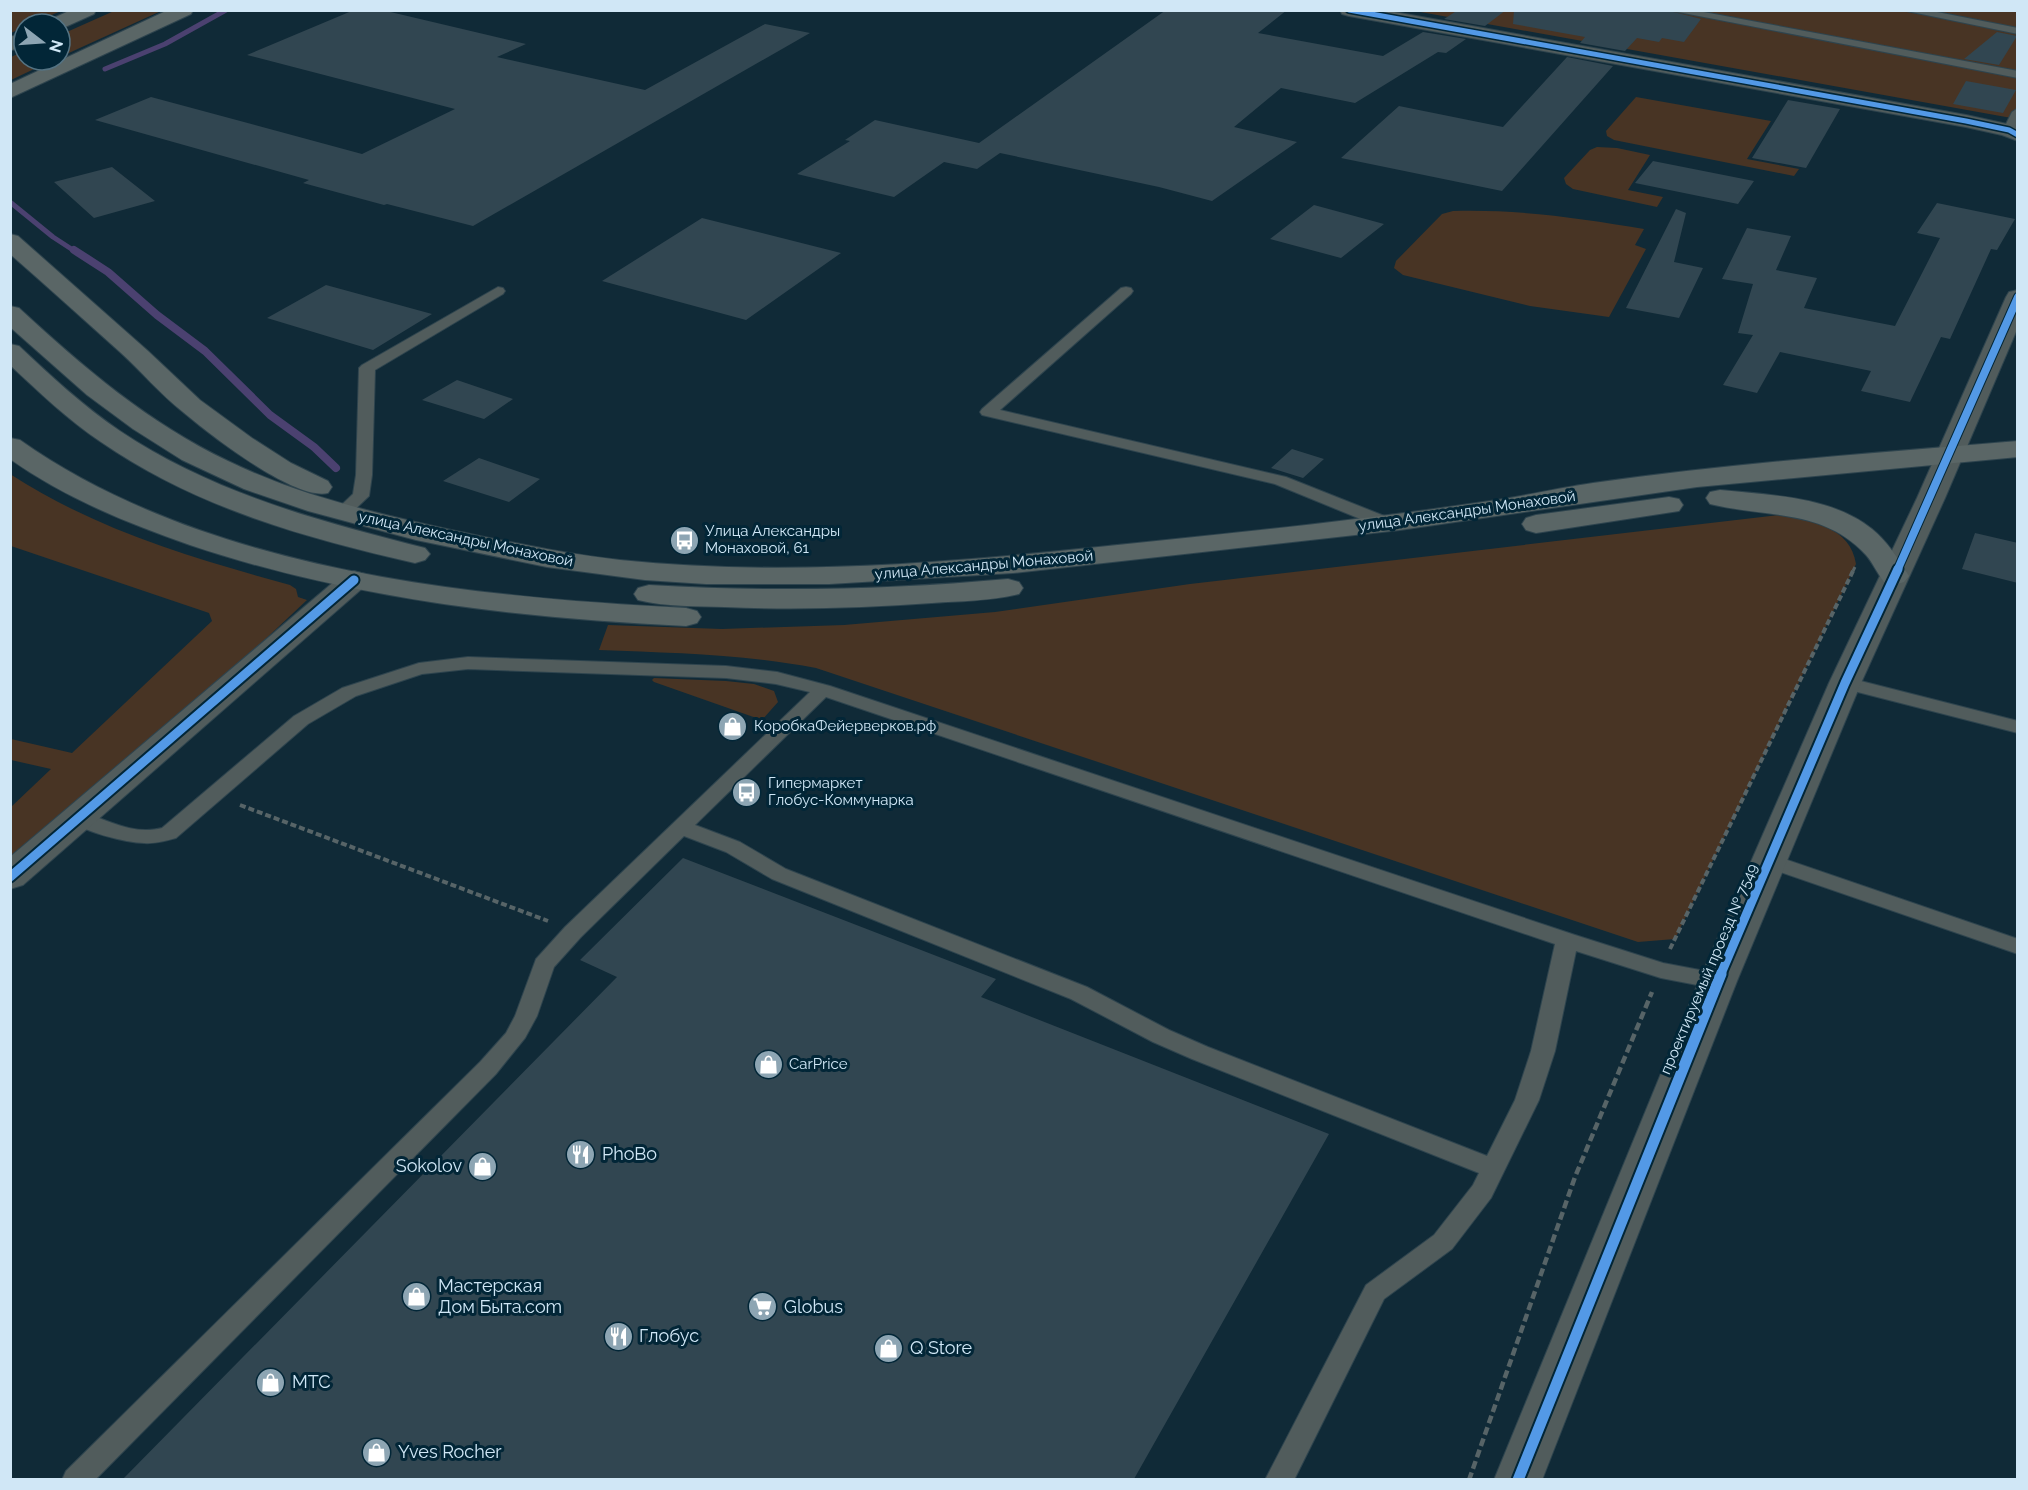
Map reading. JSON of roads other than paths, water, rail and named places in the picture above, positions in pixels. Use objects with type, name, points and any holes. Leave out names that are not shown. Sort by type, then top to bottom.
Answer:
[{"type":"main road","points":[[72,17],[87,10]]},
{"type":"main road","points":[[10,92],[184,10]]},
{"type":"main road","points":[[10,241],[208,419],[281,469],[348,507]]},
{"type":"main road","name":"улица Александры Монаховой","points":[[10,313],[107,399],[143,425],[194,455],[259,485],[348,507],[460,541],[527,555],[642,571],[816,576],[926,572],[1034,564],[1386,524],[1496,509],[1593,492],[1780,470],[1944,465],[2018,468]]},
{"type":"main road","name":"улица Александры Монаховой","points":[[10,351],[76,411],[112,437],[164,469],[232,501],[296,524],[367,543],[510,574],[628,592],[702,598],[850,599],[949,594],[1035,585],[1378,545],[1796,488],[1944,465],[2018,449]]},
{"type":"main road","points":[[10,446],[81,491],[153,522],[242,552],[354,580],[445,596],[537,608],[734,619],[846,615],[937,604],[1035,585]]},
{"type":"main road","points":[[1720,498],[1785,506],[1833,519],[1851,528],[1875,548],[1894,576]]},
{"type":"street","points":[[1349,10],[1608,56],[2013,133]]},
{"type":"street","name":"проектируемый проезд № 7549","points":[[1518,1479],[1718,981],[1845,683],[2018,297]]},
{"type":"street","points":[[10,877],[354,580]]},
{"type":"lane","points":[[1672,10],[2018,75]]},
{"type":"lane","points":[[1907,10],[2018,31]]},
{"type":"lane","points":[[2013,133],[2018,112]]},
{"type":"lane","points":[[348,507],[361,496],[364,475],[367,368],[498,291]]},
{"type":"lane","points":[[1126,291],[988,412],[1280,480],[1345,505],[1386,524]]},
{"type":"lane","points":[[79,818],[131,837],[145,838],[169,832],[301,720],[349,692],[419,669],[468,663],[726,672],[777,678],[823,690],[1567,940],[1661,970],[1718,981]]},
{"type":"lane","points":[[1845,683],[2018,727]]},
{"type":"lane","points":[[76,1479],[488,1068],[514,1038],[526,1016],[544,964],[604,900],[823,690]]},
{"type":"lane","points":[[681,827],[733,847],[779,874],[1079,993],[1161,1036],[1200,1053],[1493,1168]]},
{"type":"lane","points":[[1770,861],[2018,947]]},
{"type":"lane","points":[[1279,1479],[1375,1292],[1443,1242],[1482,1191],[1527,1100],[1544,1051],[1567,940]]},
{"type":"waterway","points":[[105,69],[165,44],[226,10]]},
{"type":"waterway","points":[[10,202],[53,237],[76,252]]},
{"type":"waterway","points":[[74,250],[108,272],[157,315],[205,351],[270,415],[314,447],[336,468]]},
{"type":"place","name":"Улица Александры Монаховой, 61","points":[[684,540]]},
{"type":"place","name":"КоробкаФейерверков.рф","points":[[733,726]]},
{"type":"place","name":"Гипермаркет Глобус-Коммунарка","points":[[747,792]]},
{"type":"place","name":"CarPrice","points":[[768,1064]]},
{"type":"place","name":"PhoBo","points":[[581,1154]]},
{"type":"place","name":"Sokolov","points":[[483,1166]]},
{"type":"place","name":"Мастерская Дом Быта.com","points":[[417,1296]]},
{"type":"place","name":"Globus","points":[[763,1307]]},
{"type":"place","name":"Глобус","points":[[618,1336]]},
{"type":"place","name":"Q Store","points":[[889,1348]]},
{"type":"place","name":"МТС","points":[[271,1382]]},
{"type":"place","name":"Yves Rocher","points":[[377,1452]]}]
